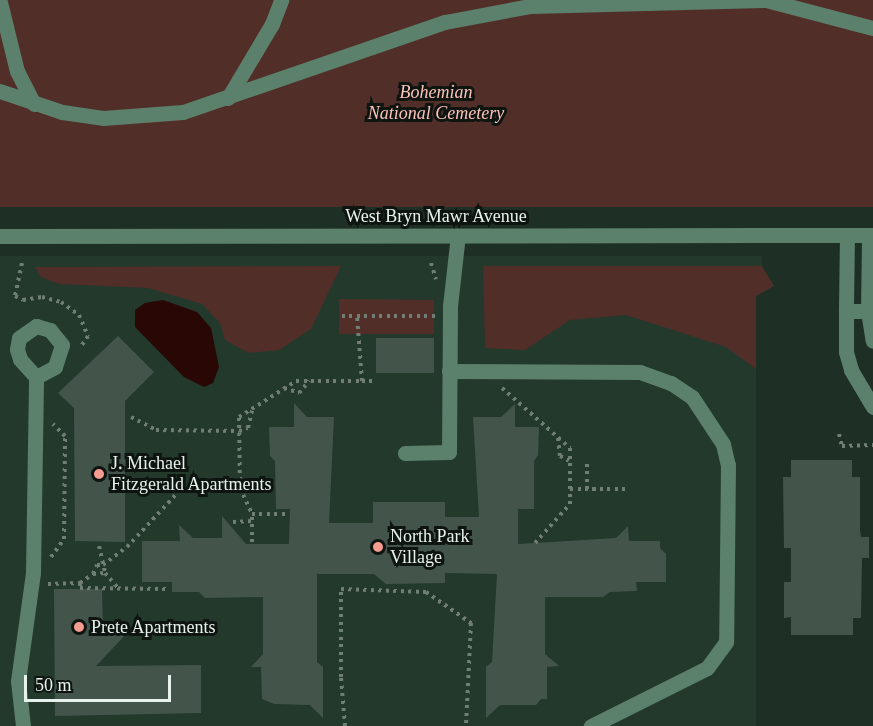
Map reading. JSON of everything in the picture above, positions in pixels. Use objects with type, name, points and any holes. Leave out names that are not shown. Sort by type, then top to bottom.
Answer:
[{"type":"street","points":[[228,98],[272,24],[281,0]]},
{"type":"street","points":[[0,92],[34,104],[103,118],[183,112],[444,22],[533,3],[767,0],[873,28]]},
{"type":"street","points":[[0,2],[17,71],[34,104]]},
{"type":"street","points":[[405,453],[449,452],[450,316],[458,235]]},
{"type":"street","points":[[847,235],[846,352],[850,370],[873,407]]},
{"type":"street","points":[[871,235],[868,311],[873,341]]},
{"type":"street","name":"West Bryn Mawr Avenue","points":[[0,236],[871,235]]},
{"type":"street","points":[[846,311],[868,311]]},
{"type":"street","points":[[449,371],[640,372],[671,383],[692,398],[723,444],[728,465],[726,642],[707,668],[591,726]]},
{"type":"street","points":[[23,726],[18,681],[33,573],[36,377]]},
{"type":"path","points":[[342,316],[450,316]]},
{"type":"path","points":[[357,316],[362,381]]},
{"type":"path","points":[[482,371],[570,448],[570,504],[535,543]]},
{"type":"path","points":[[252,542],[252,514],[240,488],[239,417],[296,381],[376,381]]},
{"type":"path","points":[[284,388],[299,393],[309,381]]},
{"type":"path","points":[[131,417],[156,430],[239,431],[248,428],[252,409]]},
{"type":"path","points":[[839,434],[842,446],[873,445]]},
{"type":"path","points":[[558,438],[560,456],[570,462]]},
{"type":"path","points":[[587,459],[587,489]]},
{"type":"path","points":[[93,574],[96,565],[103,565],[127,547],[181,489],[240,488]]},
{"type":"path","points":[[570,489],[625,489]]},
{"type":"path","points":[[252,514],[288,514]]},
{"type":"path","points":[[233,522],[252,521]]},
{"type":"path","points":[[99,546],[105,573],[118,588]]},
{"type":"path","points":[[47,584],[80,583],[93,574],[105,573]]},
{"type":"path","points":[[80,583],[80,588],[170,589]]},
{"type":"path","points":[[345,726],[341,677],[341,589],[426,592],[471,623],[466,726]]},
{"type":"shaded area","name":"North Park Village","points":[[0,256],[762,256],[762,266],[774,286],[756,296],[756,726],[0,726]]},
{"type":"shaded area","points":[[163,300],[197,312],[211,328],[219,367],[213,383],[204,387],[184,377],[135,327],[135,310],[145,303]]},
{"type":"green space","name":"Bohemian National Cemetery","points":[[0,0],[873,0],[873,207],[0,207]]},
{"type":"green space","points":[[341,266],[311,329],[279,350],[249,353],[225,340],[220,323],[202,304],[148,288],[59,284],[41,277],[35,267]]},
{"type":"green space","points":[[483,266],[762,266],[774,286],[756,296],[756,369],[726,347],[626,315],[570,320],[525,350],[485,348]]},
{"type":"green space","points":[[339,299],[434,300],[434,334],[339,334]]},
{"type":"building","name":"J. Michael Fitzgerald Apartments","points":[[118,336],[154,372],[125,401],[125,542],[75,541],[74,408],[58,393]]},
{"type":"building","points":[[376,338],[434,338],[434,373],[376,373]]},
{"type":"building","points":[[294,403],[307,417],[334,417],[329,523],[373,523],[373,502],[445,502],[445,517],[479,517],[473,417],[501,417],[515,404],[515,427],[539,427],[538,455],[534,461],[534,509],[518,509],[518,544],[616,538],[628,526],[629,541],[660,541],[660,548],[666,554],[666,582],[636,582],[637,591],[610,592],[603,597],[545,597],[545,654],[559,666],[547,667],[547,699],[541,699],[536,705],[500,705],[486,718],[486,667],[492,662],[497,574],[445,573],[445,583],[386,584],[374,574],[317,574],[317,662],[323,667],[323,718],[310,705],[274,704],[262,699],[261,667],[251,667],[263,654],[263,597],[205,598],[199,592],[172,592],[172,582],[142,582],[142,541],[180,541],[179,525],[193,538],[222,538],[222,516],[246,544],[289,544],[290,509],[276,509],[275,461],[270,456],[269,427],[294,427]]},
{"type":"building","points":[[791,460],[852,460],[852,477],[860,477],[860,530],[861,537],[869,537],[869,558],[862,558],[861,618],[853,618],[853,635],[791,635],[791,617],[784,618],[784,582],[791,582],[791,548],[784,548],[783,477],[791,477]]},
{"type":"building","name":"Prete Apartments","points":[[54,589],[102,589],[103,628],[130,630],[96,666],[201,665],[201,713],[55,716]]},
{"type":"place","name":"J. Michael Fitzgerald Apartments","points":[[99,474]]},
{"type":"place","name":"North Park Village","points":[[378,547]]},
{"type":"place","name":"Prete Apartments","points":[[79,627]]}]
